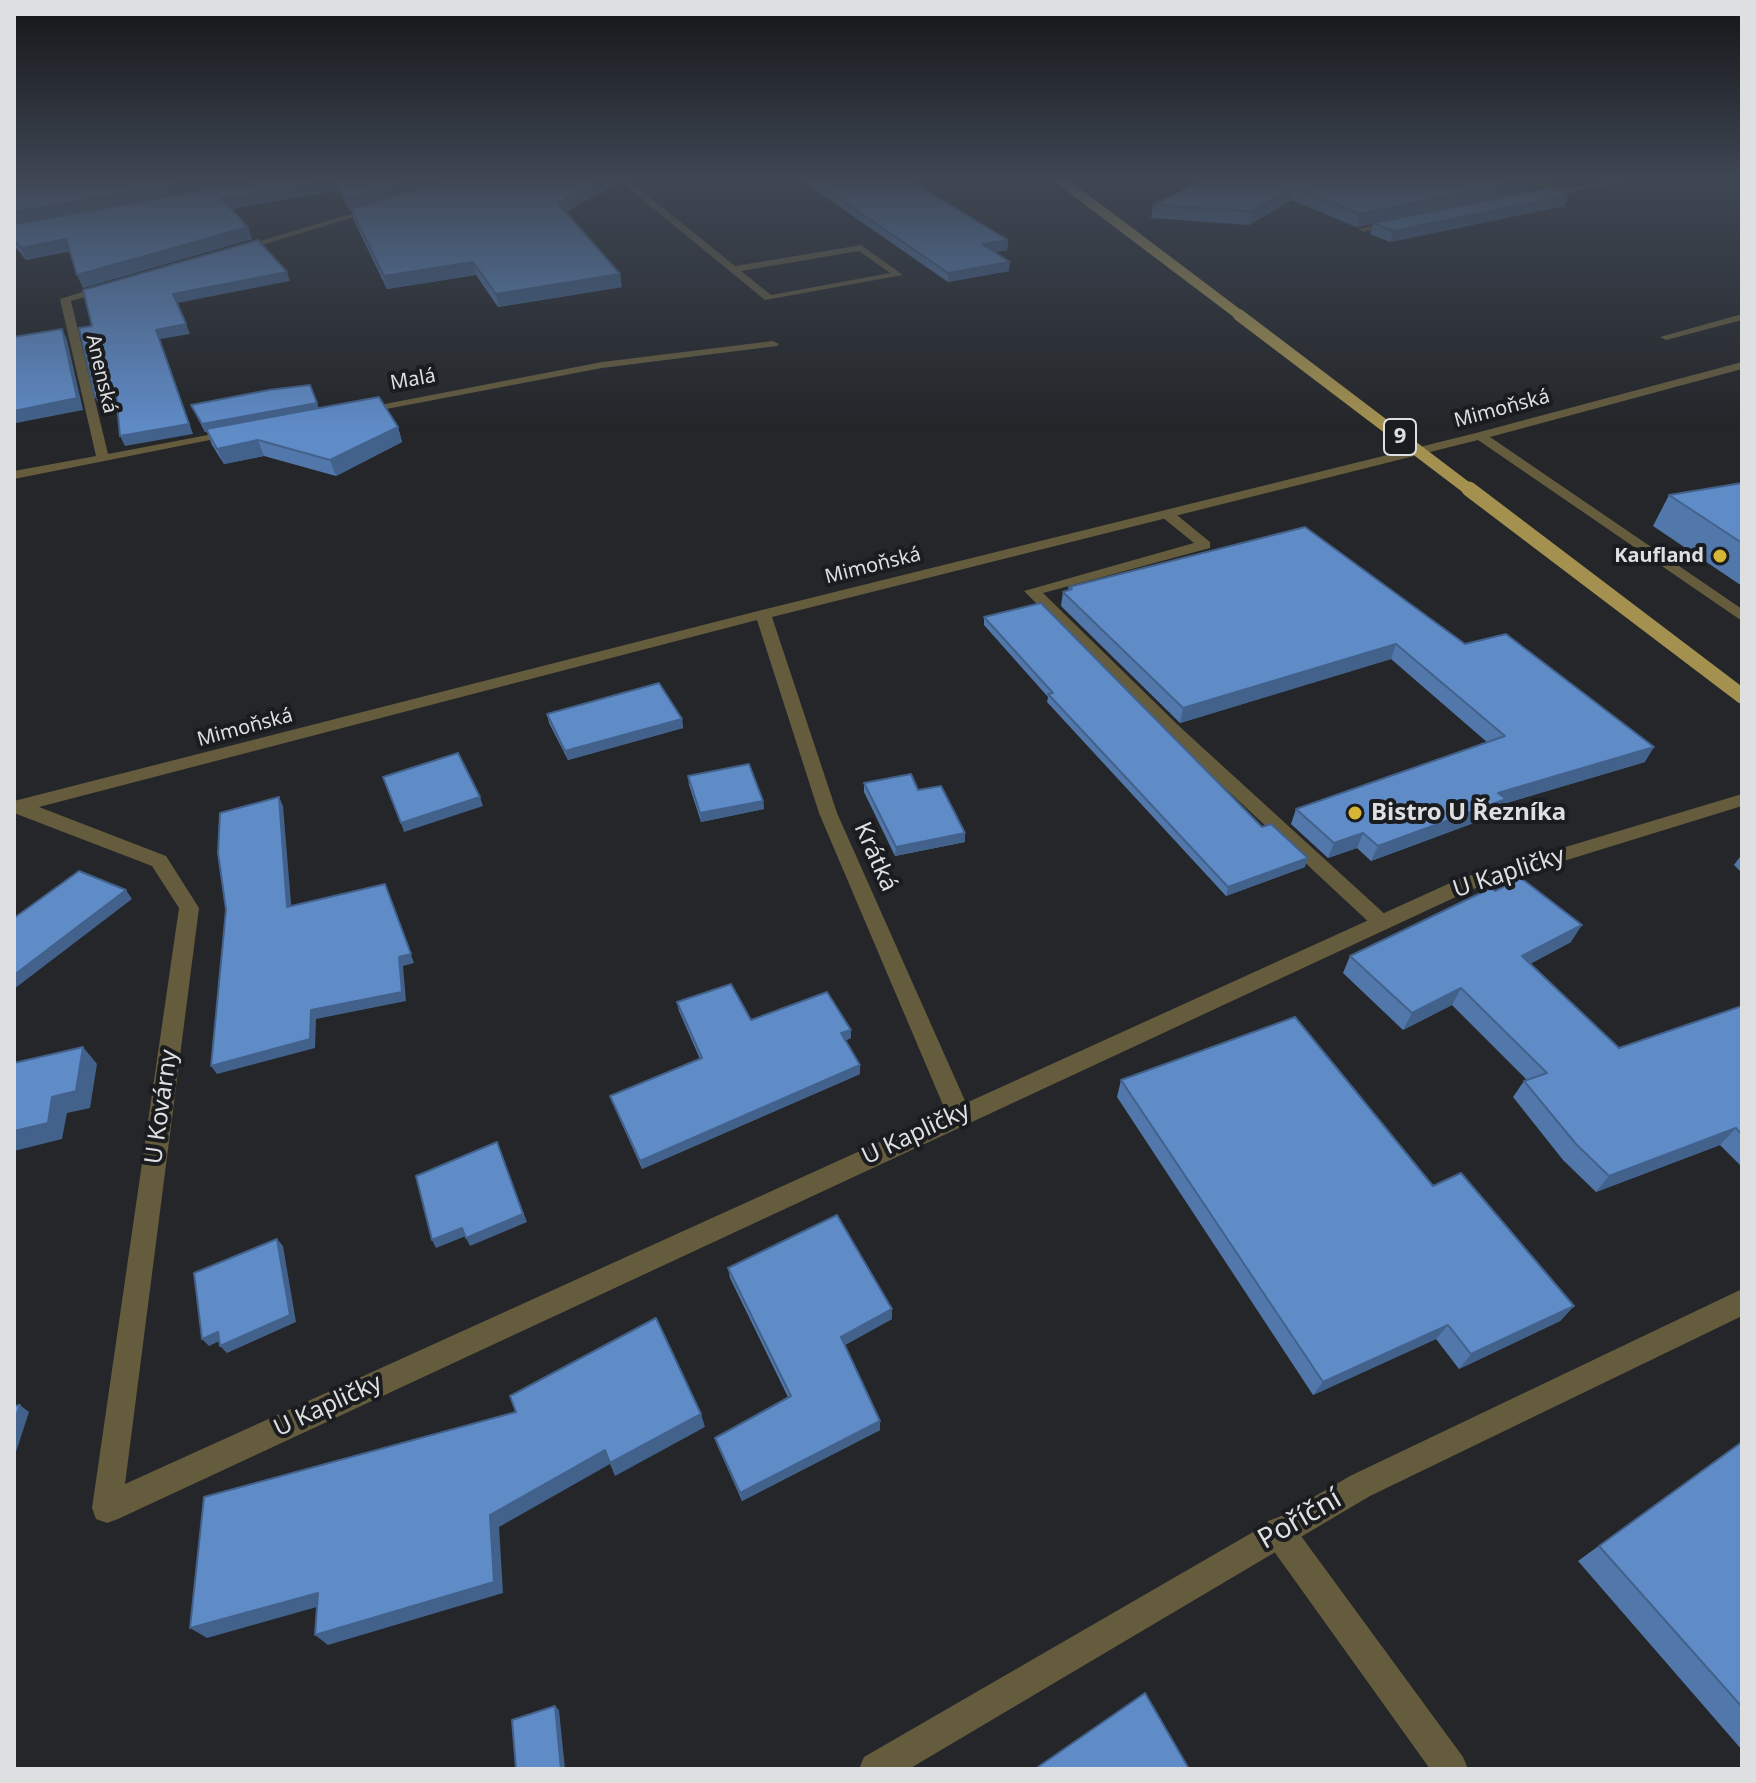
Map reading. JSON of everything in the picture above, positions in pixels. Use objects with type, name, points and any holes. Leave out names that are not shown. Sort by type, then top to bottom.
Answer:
[{"type":"main road","name":"9","points":[[1168,261],[1742,696]]},
{"type":"street","points":[[724,261],[769,298],[898,275],[879,261]]},
{"type":"street","points":[[734,269],[781,261]]},
{"type":"street","name":"Anenská","points":[[103,458],[65,299],[125,282]]},
{"type":"street","points":[[1666,337],[1742,317]]},
{"type":"street","name":"Malá","points":[[353,412],[602,365],[773,344]]},
{"type":"street","name":"Mimoňská","points":[[17,807],[763,614],[1480,436],[1742,365]]},
{"type":"street","points":[[14,475],[243,432]]},
{"type":"street","points":[[1480,436],[1742,616]]},
{"type":"street","points":[[1167,514],[1205,545],[1032,591],[1174,731],[1381,922]]},
{"type":"street","name":"Krátká","points":[[763,614],[828,813],[959,1114]]},
{"type":"street","name":"U Kapličky","points":[[107,1508],[959,1114],[1466,884],[1742,800]]},
{"type":"street","name":"U Kovárny","points":[[17,807],[159,861],[189,908],[107,1508]]},
{"type":"street","name":"Poříční","points":[[876,1769],[1360,1486],[1742,1302]]},
{"type":"street","points":[[1279,1532],[1451,1769]]},
{"type":"building","points":[[73,261],[126,261],[77,275]]},
{"type":"building","points":[[184,261],[277,261],[287,272],[173,294],[186,324],[156,330],[189,424],[120,436],[116,393],[95,397],[79,328],[92,326],[83,290]]},
{"type":"building","points":[[377,261],[609,261],[620,274],[496,294],[473,262],[384,276]]},
{"type":"building","points":[[931,261],[1010,262],[948,273]]},
{"type":"building","points":[[62,329],[77,398],[14,411],[14,337]]},
{"type":"building","points":[[310,385],[317,403],[202,424],[191,405],[269,390]]},
{"type":"building","points":[[379,397],[398,427],[330,460],[258,440],[217,449],[206,429]]},
{"type":"building","points":[[1742,483],[1742,543],[1669,495]]},
{"type":"building","points":[[1305,527],[1465,644],[1506,634],[1654,747],[1498,793],[1506,799],[1378,846],[1363,833],[1334,843],[1296,809],[1505,736],[1396,644],[1183,708],[1063,592],[1072,589],[1069,587]]},
{"type":"building","points":[[1041,603],[1262,827],[1271,824],[1308,858],[1228,887],[1048,694],[1053,693],[984,617]]},
{"type":"building","points":[[659,683],[682,719],[565,751],[547,714]]},
{"type":"building","points":[[458,753],[480,797],[401,823],[383,777]]},
{"type":"building","points":[[749,764],[763,801],[700,813],[688,776]]},
{"type":"building","points":[[911,774],[918,790],[941,786],[965,833],[896,847],[864,783]]},
{"type":"building","points":[[279,797],[287,907],[385,884],[411,954],[399,957],[402,992],[311,1010],[310,1039],[211,1066],[226,910],[218,853],[220,813]]},
{"type":"building","points":[[79,871],[126,890],[14,975],[14,918]]},
{"type":"building","points":[[1521,878],[1582,925],[1522,956],[1619,1048],[1742,1006],[1742,1135],[1736,1128],[1609,1176],[1576,1144],[1524,1081],[1547,1073],[1461,988],[1412,1013],[1350,956],[1491,888],[1495,891]]},
{"type":"building","points":[[731,984],[751,1020],[827,992],[851,1030],[841,1033],[860,1065],[640,1161],[610,1096],[702,1058],[677,1002]]},
{"type":"building","points":[[1295,1017],[1433,1186],[1461,1173],[1574,1306],[1471,1354],[1448,1325],[1323,1382],[1121,1080]]},
{"type":"building","points":[[83,1047],[76,1091],[52,1097],[48,1123],[14,1131],[14,1063]]},
{"type":"building","points":[[497,1142],[523,1214],[466,1238],[462,1228],[432,1240],[416,1176]]},
{"type":"building","points":[[837,1215],[892,1309],[841,1337],[880,1421],[740,1493],[715,1438],[791,1396],[728,1268]]},
{"type":"building","points":[[277,1239],[290,1315],[220,1346],[218,1332],[202,1339],[194,1273]]},
{"type":"building","points":[[656,1318],[701,1414],[610,1463],[605,1450],[490,1515],[494,1582],[315,1635],[318,1593],[190,1628],[204,1497],[516,1412],[510,1396]]},
{"type":"building","points":[[20,1405],[14,1422],[14,1406]]},
{"type":"building","points":[[1742,1442],[1742,1707],[1599,1546]]},
{"type":"building","points":[[1145,1693],[1189,1769],[1035,1769]]},
{"type":"building","points":[[555,1706],[561,1769],[516,1769],[512,1720]]},
{"type":"place","name":"Kaufland","points":[[1720,556]]},
{"type":"place","name":"Bistro U Řezníka","points":[[1355,813]]}]
